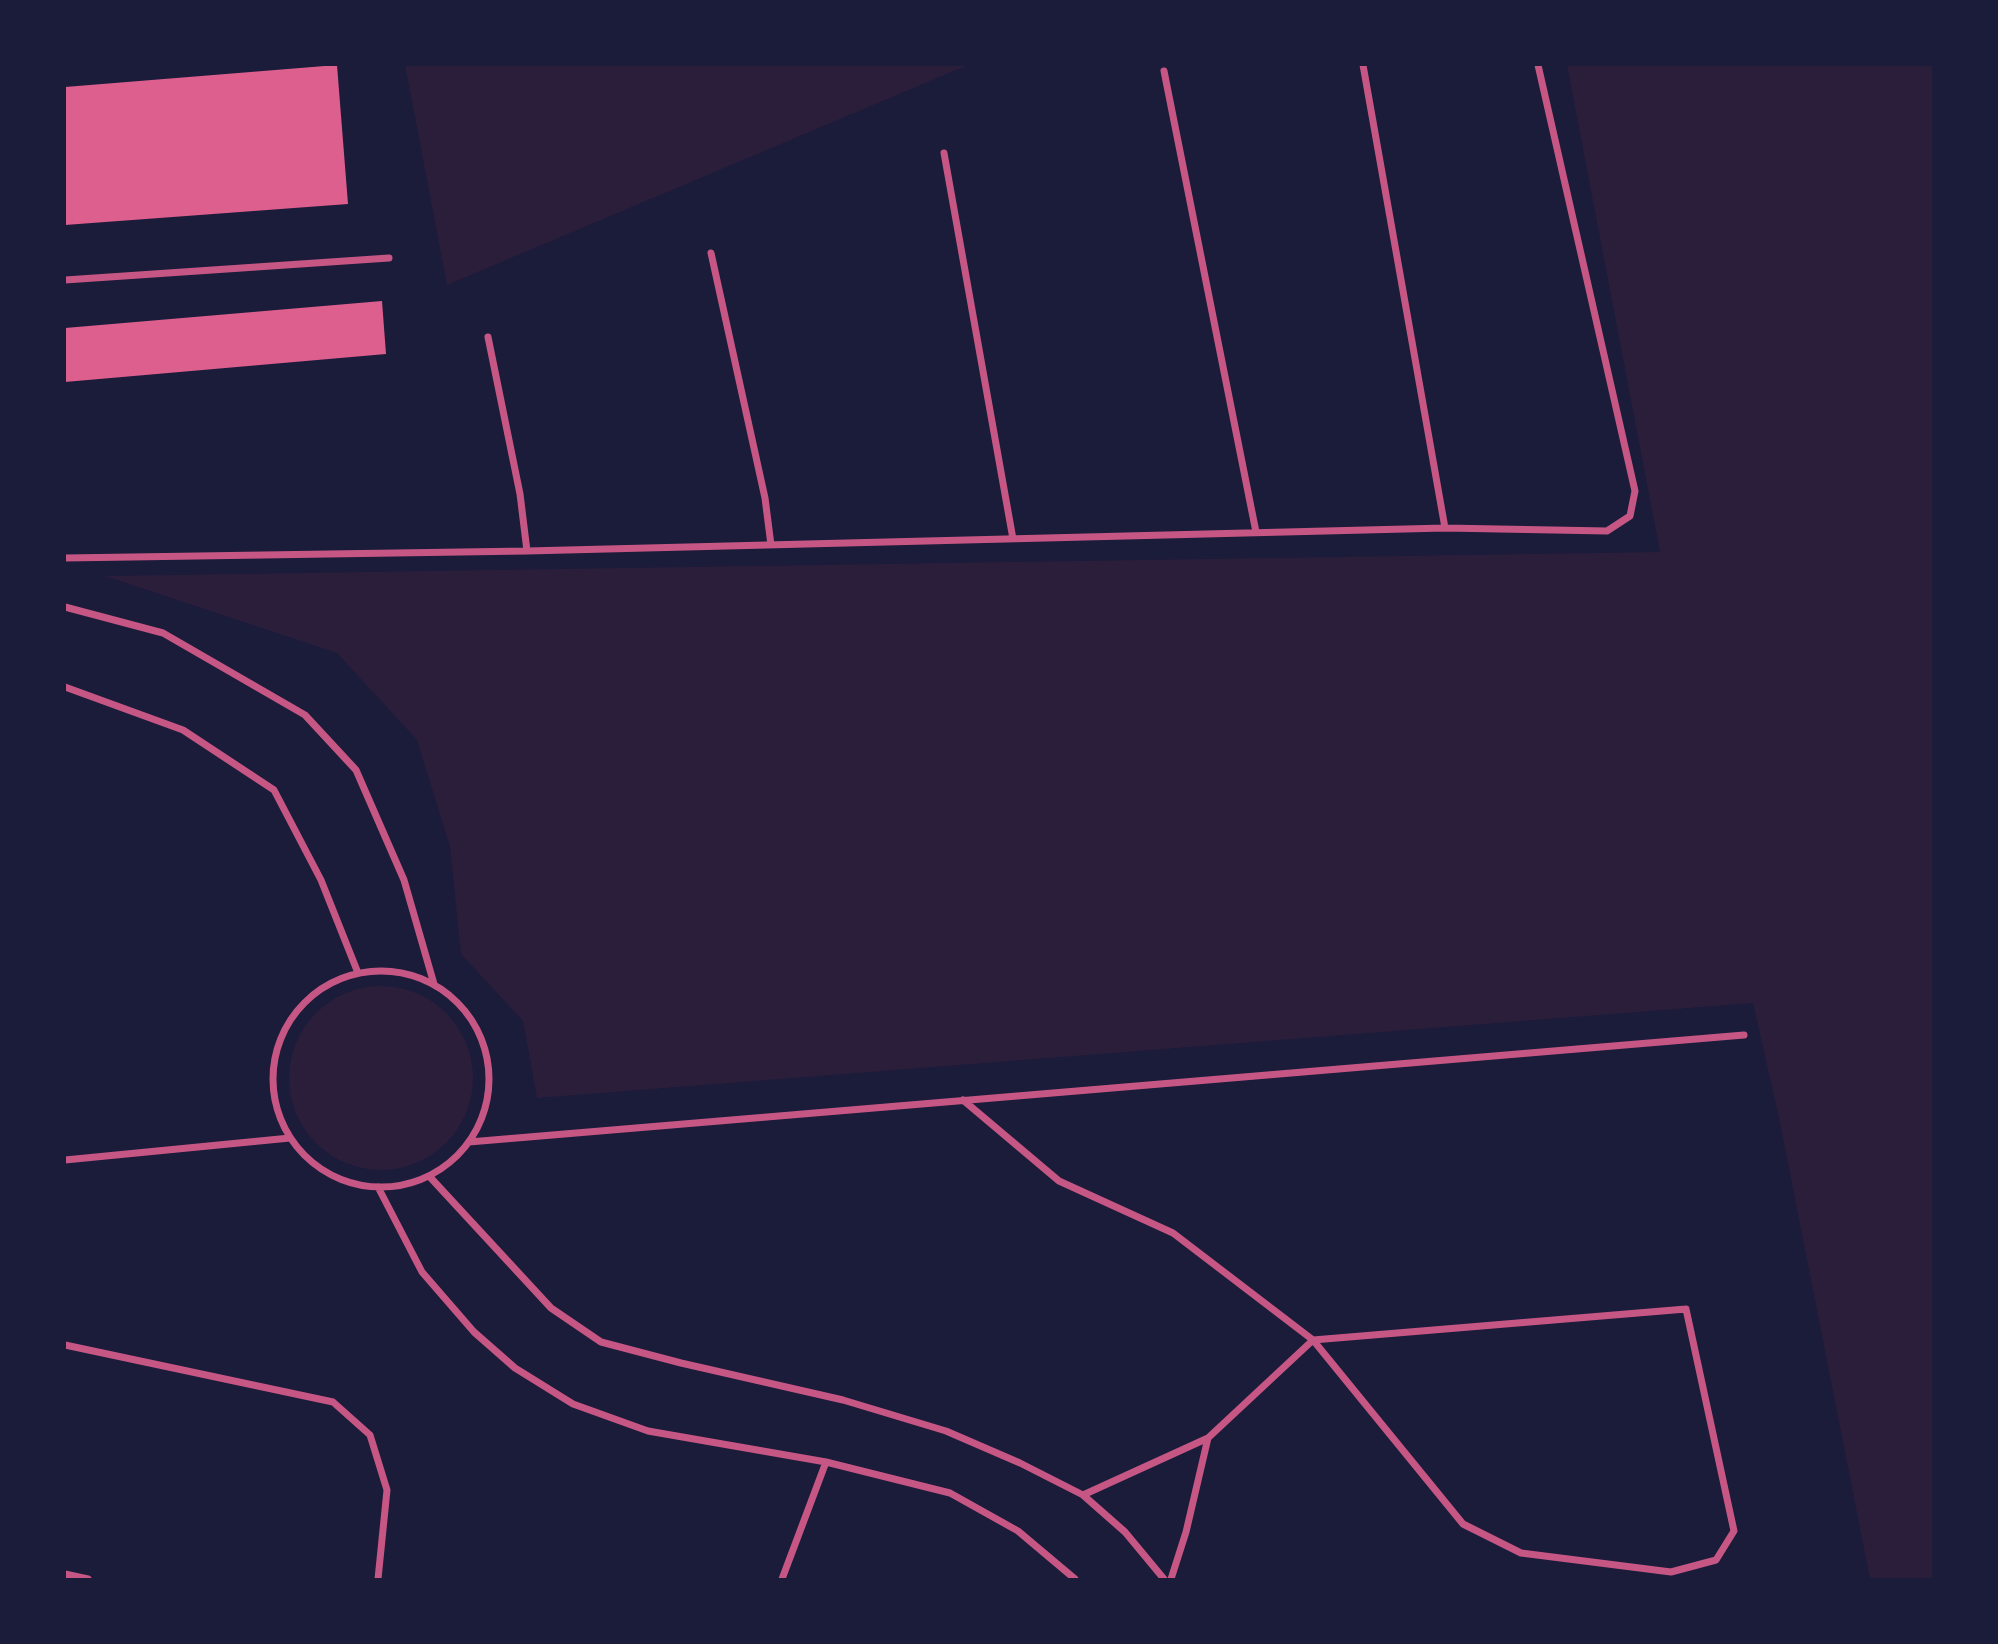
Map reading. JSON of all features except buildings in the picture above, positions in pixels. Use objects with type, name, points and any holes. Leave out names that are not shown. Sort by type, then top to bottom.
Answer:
[{"type":"street","points":[[1363,65],[1445,528]]},
{"type":"street","points":[[65,558],[527,551],[1445,528],[1606,531],[1630,516],[1636,491],[1538,65]]},
{"type":"street","points":[[1164,71],[1256,532]]},
{"type":"street","points":[[944,153],[1013,539]]},
{"type":"street","points":[[711,253],[765,498],[771,545]]},
{"type":"street","points":[[65,280],[388,258]]},
{"type":"street","points":[[488,337],[520,494],[527,551]]},
{"type":"street","points":[[65,607],[163,633],[305,715],[356,771],[404,880],[434,985]]},
{"type":"street","points":[[65,687],[183,730],[274,790],[321,880],[358,973]]},
{"type":"street","points":[[384,970],[410,974],[434,985],[455,1000],[472,1020],[484,1043],[489,1068],[488,1094],[481,1119],[469,1142],[451,1161],[429,1176],[404,1184],[378,1187],[352,1183],[328,1173],[307,1158],[290,1138],[278,1115],[273,1089],[274,1063],[281,1038],[293,1015],[311,996],[333,982],[358,973],[384,970]]},
{"type":"street","points":[[469,1142],[1744,1035]]},
{"type":"street","points":[[963,1100],[1059,1181],[1173,1233],[1313,1340],[1463,1524],[1521,1553],[1671,1572],[1716,1560],[1734,1531],[1686,1308],[1313,1340],[1208,1438],[1083,1495]]},
{"type":"street","points":[[65,1160],[290,1138]]},
{"type":"street","points":[[429,1176],[551,1308],[601,1342],[843,1399],[946,1432],[1020,1462],[1083,1495],[1125,1532],[1164,1579]]},
{"type":"street","points":[[378,1187],[422,1272],[474,1332],[514,1368],[573,1404],[648,1431],[826,1462],[950,1493],[1018,1531],[1073,1579]]},
{"type":"street","points":[[65,1345],[333,1402],[370,1435],[387,1490],[378,1579]]},
{"type":"street","points":[[1171,1579],[1186,1532],[1208,1438]]},
{"type":"street","points":[[782,1579],[826,1462]]},
{"type":"street","points":[[65,1574],[88,1579]]},
{"type":"shaded area","points":[[405,65],[968,65],[447,285]]},
{"type":"shaded area","points":[[1567,65],[1933,65],[1933,1579],[1870,1579],[1780,1123],[1753,1003],[537,1098],[523,1021],[461,954],[450,847],[417,740],[337,653],[105,576],[1660,552]]},
{"type":"shaded area","points":[[381,986],[399,987],[416,993],[432,1001],[446,1013],[458,1027],[466,1043],[472,1060],[472,1096],[466,1113],[458,1129],[446,1143],[432,1155],[416,1163],[399,1169],[381,1170],[363,1169],[346,1163],[330,1155],[316,1143],[304,1129],[296,1113],[290,1096],[289,1078],[290,1060],[296,1043],[304,1027],[316,1013],[330,1001],[346,993],[363,987]]}]
